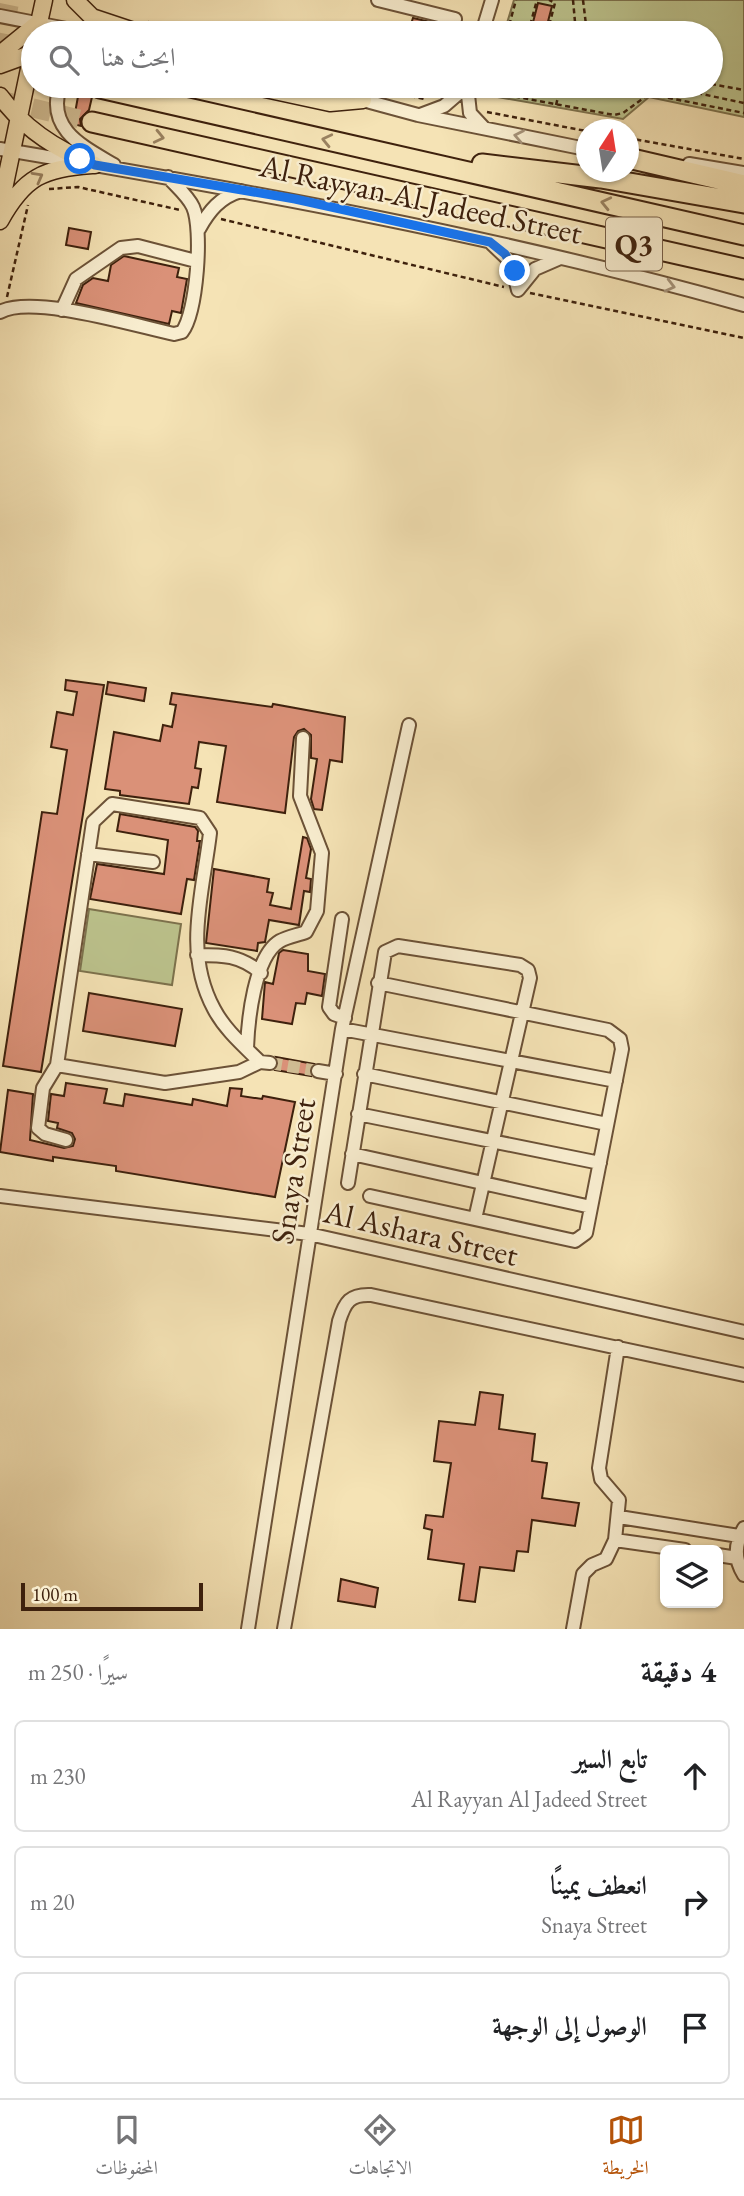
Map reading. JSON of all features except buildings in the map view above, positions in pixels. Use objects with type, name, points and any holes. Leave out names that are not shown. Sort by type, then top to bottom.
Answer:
[{"type":"highway","name":"Al Rayyan Al Jadeed Street","points":[[144,98],[744,235]]},
{"type":"highway","name":"Al Rayyan Al Jadeed Street","points":[[92,122],[744,269]]},
{"type":"highway","points":[[394,155],[601,178],[744,203]]},
{"type":"highway","points":[[639,159],[744,185]]},
{"type":"highway","points":[[706,261],[744,275]]},
{"type":"main road","points":[[39,21],[44,0]]},
{"type":"main road","points":[[75,0],[92,17],[104,21]]},
{"type":"main road","points":[[0,54],[21,39]]},
{"type":"main road","points":[[0,65],[21,57]]},
{"type":"main road","points":[[0,96],[19,119],[52,144],[95,165]]},
{"type":"main road","points":[[0,208],[6,150],[19,119],[23,98]]},
{"type":"main road","points":[[307,98],[330,103],[363,100]]},
{"type":"main road","points":[[0,221],[25,184],[38,176],[59,168],[95,165]]},
{"type":"street","points":[[378,0],[455,19]]},
{"type":"street","points":[[486,21],[492,0]]},
{"type":"street","points":[[0,16],[21,23]]},
{"type":"street","points":[[59,98],[57,111],[68,135],[121,170]]},
{"type":"street","points":[[356,98],[418,115],[576,147]]},
{"type":"street","points":[[418,115],[444,106],[453,98]]},
{"type":"street","points":[[468,98],[470,113],[487,130]]},
{"type":"street","name":"Al Rayyan Al Jadeed Street","points":[[6,150],[244,190],[490,242],[744,305]]},
{"type":"street","points":[[639,158],[744,173]]},
{"type":"street","points":[[2,311],[24,304],[174,334],[182,332],[187,324],[200,215],[168,177]]},
{"type":"street","points":[[200,215],[230,194],[244,190]]},
{"type":"street","points":[[490,242],[511,262],[518,290]]},
{"type":"street","points":[[62,310],[76,279],[121,248],[138,246],[196,261]]},
{"type":"street","points":[[518,290],[535,269],[561,259]]},
{"type":"street","name":"Snaya Street","points":[[248,1629],[344,1023],[409,726]]},
{"type":"street","points":[[247,1048],[249,1009],[268,953],[280,941],[306,932],[317,911],[322,853],[300,796],[303,738]]},
{"type":"street","points":[[57,1065],[165,1083],[239,1072],[265,1063],[247,1048],[214,1009],[202,980],[197,955],[197,907],[210,833],[200,818],[112,804],[93,822],[57,1065],[43,1087],[38,1128],[45,1134],[66,1140]]},
{"type":"street","points":[[88,854],[153,862]]},
{"type":"street","points":[[342,919],[328,1007],[344,1023],[370,1033],[616,1081]]},
{"type":"street","points":[[348,1183],[383,955],[394,946],[520,965],[528,970],[530,978],[475,1219]]},
{"type":"street","points":[[197,955],[229,955],[246,960],[261,973]]},
{"type":"street","points":[[370,1196],[575,1241],[586,1233],[622,1049],[620,1039],[613,1031],[378,983]]},
{"type":"street","points":[[318,1071],[336,1074]]},
{"type":"street","points":[[364,1074],[607,1124]]},
{"type":"street","points":[[358,1114],[600,1163]]},
{"type":"street","points":[[352,1154],[591,1207]]},
{"type":"street","name":"Al Ashara Street","points":[[0,1196],[309,1234],[744,1332]]},
{"type":"street","points":[[284,1629],[339,1321],[348,1299],[358,1294],[371,1295],[744,1375]]},
{"type":"street","points":[[573,1629],[583,1574],[592,1565],[606,1559],[615,1540],[619,1517],[619,1500],[601,1479],[599,1468],[618,1347]]},
{"type":"street","points":[[619,1517],[742,1532],[737,1558],[744,1575]]},
{"type":"street","points":[[677,1526],[679,1545]]},
{"type":"street","points":[[615,1540],[660,1546]]},
{"type":"street","points":[[723,1556],[737,1558]]},
{"type":"path","points":[[510,21],[516,0]]},
{"type":"path","points":[[532,21],[537,0]]},
{"type":"path","points":[[549,0],[555,3],[550,21]]},
{"type":"path","points":[[572,0],[575,21]]},
{"type":"path","points":[[583,0],[583,21]]},
{"type":"path","points":[[723,86],[744,90]]},
{"type":"path","points":[[523,98],[617,115],[645,98]]},
{"type":"path","points":[[556,104],[558,98]]},
{"type":"path","points":[[671,98],[744,113]]},
{"type":"path","points":[[720,98],[744,103]]},
{"type":"path","points":[[639,140],[744,159]]},
{"type":"path","points":[[39,193],[65,186],[78,187],[518,290],[744,338]]},
{"type":"path","points":[[2,311],[27,207],[33,200]]},
{"type":"green space","points":[[514,0],[744,0],[744,117],[654,98],[723,98],[723,21],[508,21]]},
{"type":"green space","points":[[503,98],[648,98],[623,119]]},
{"type":"green space","points":[[89,909],[181,924],[172,985],[80,971]]},
{"type":"tunnel","points":[[0,52],[10,0]]},
{"type":"tunnel","points":[[4,101],[92,122]]},
{"type":"tunnel","points":[[270,1063],[318,1071]]},
{"type":"route","points":[[80,159],[95,165],[295,199],[490,242],[505,254],[515,271]]}]
